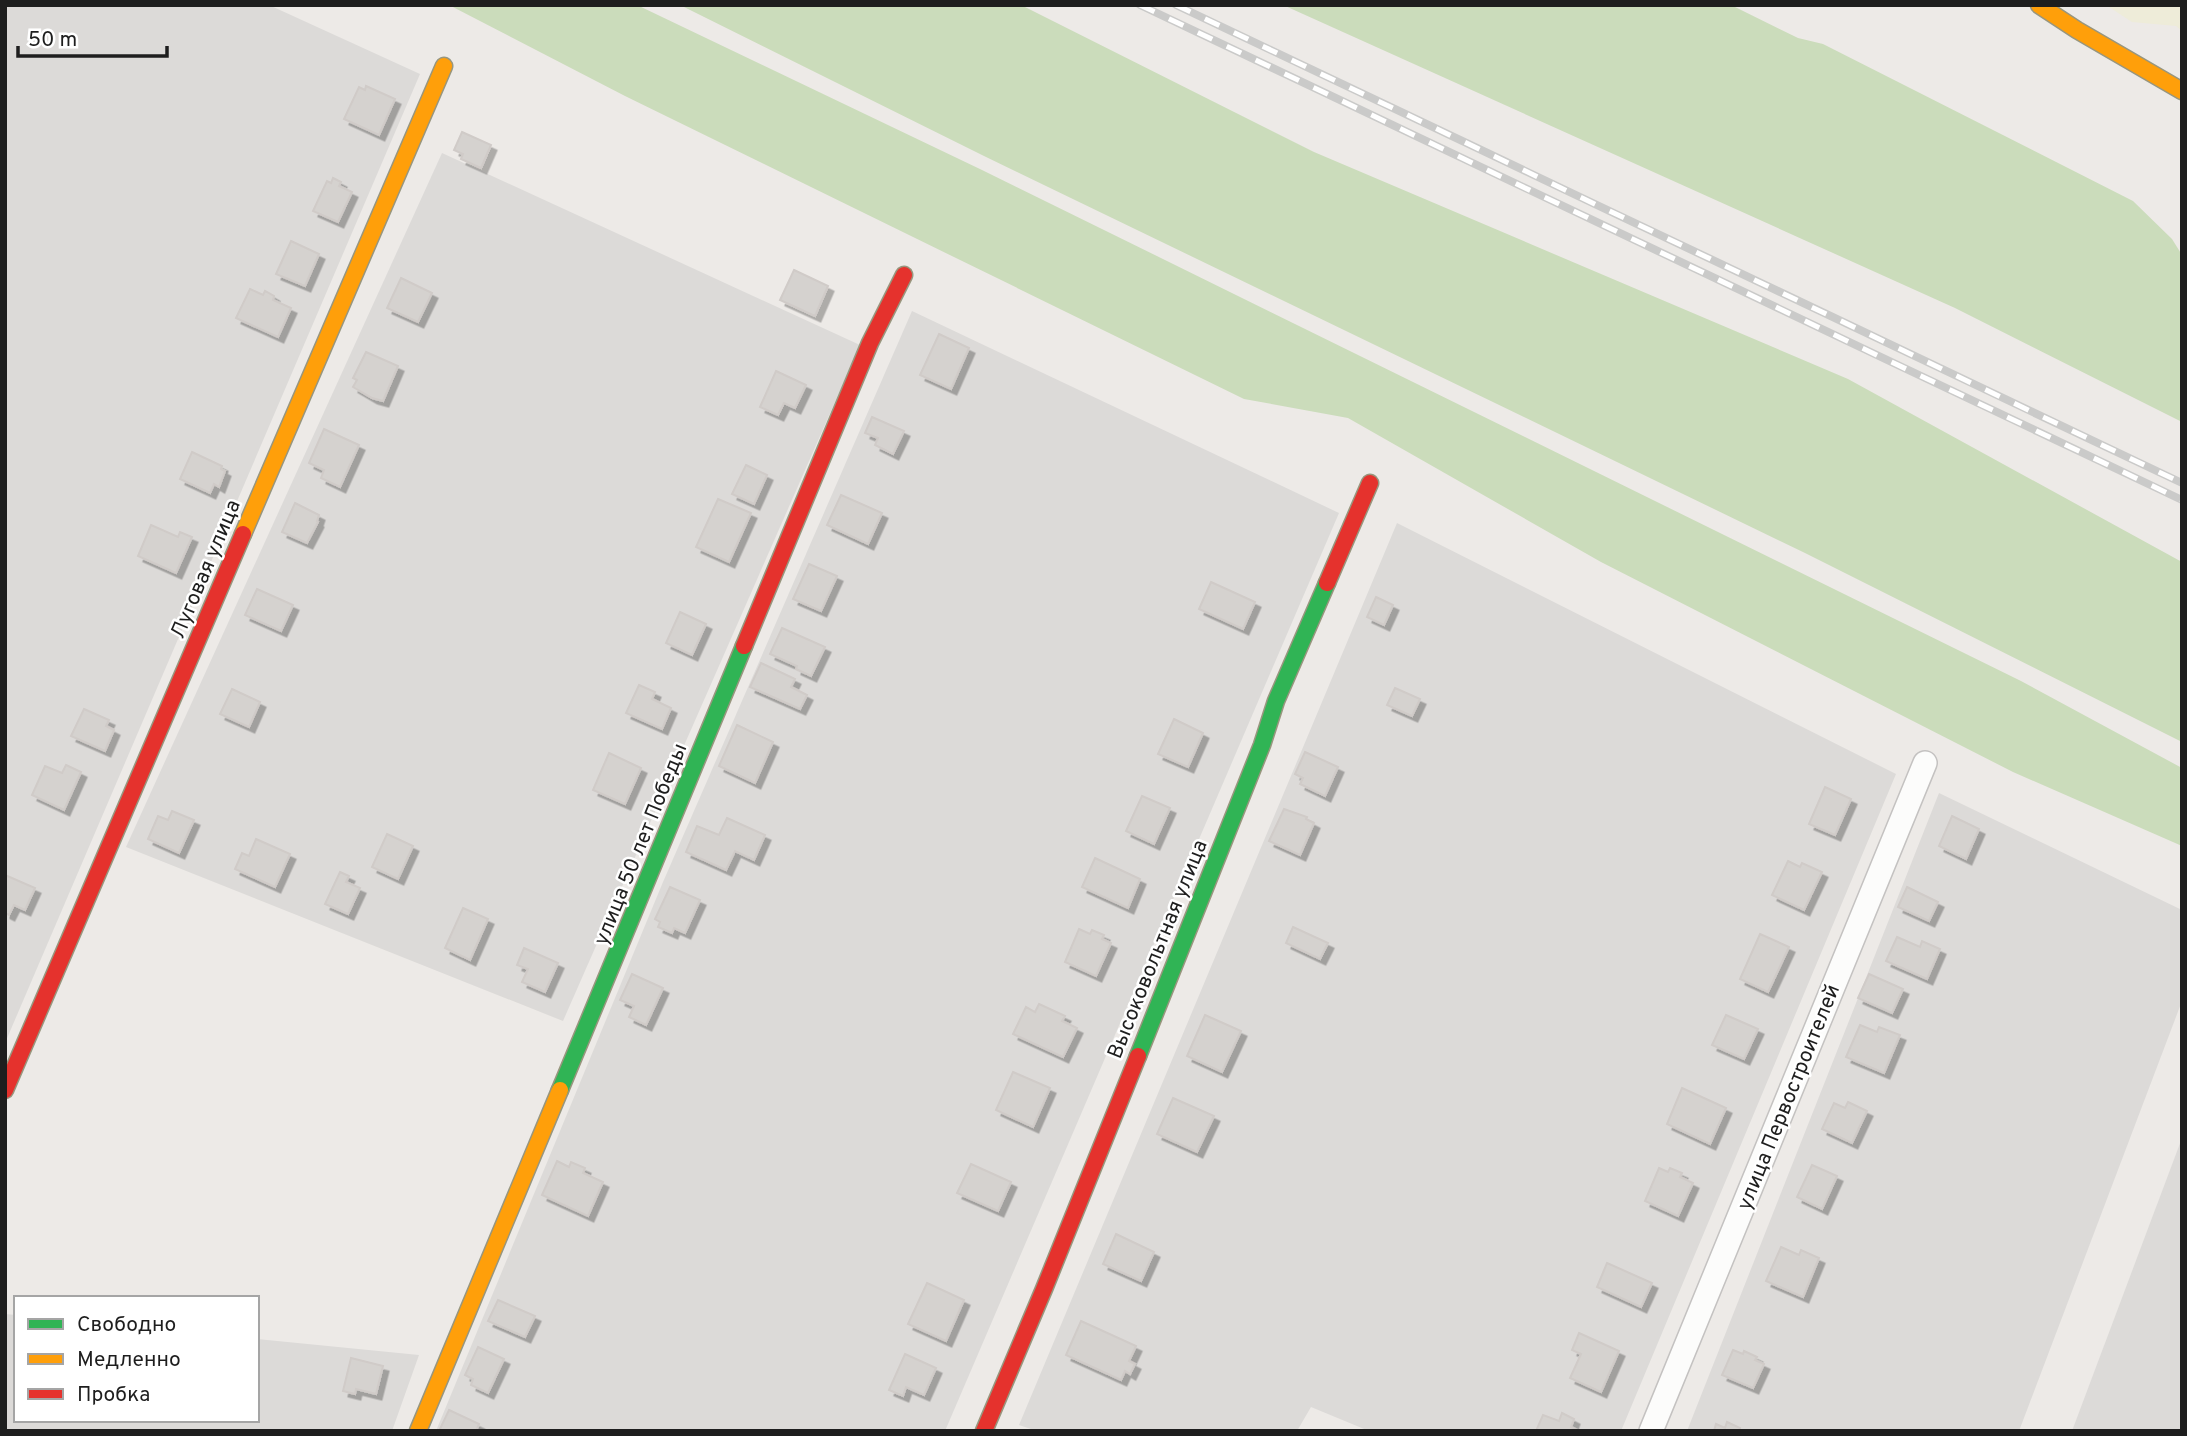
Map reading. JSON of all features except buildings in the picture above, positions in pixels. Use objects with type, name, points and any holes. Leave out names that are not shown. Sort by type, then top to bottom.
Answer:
[{"type":"street","points":[[2039,5],[2182,91]]},
{"type":"street","name":"Луговая улица","points":[[5,1090],[444,66]]},
{"type":"street","name":"улица 50 лет Победы","points":[[418,1431],[870,343],[904,275]]},
{"type":"street","name":"Высоковольтная улица","points":[[984,1431],[1044,1289],[1251,771],[1276,701],[1370,483]]},
{"type":"street","name":"улица Первостроителей","points":[[1651,1431],[1925,763]]},
{"type":"shaded area","points":[[5,5],[269,5],[420,74],[5,1043]]},
{"type":"shaded area","points":[[2106,5],[2182,5],[2182,31],[2176,26],[2132,22]]},
{"type":"shaded area","points":[[442,153],[860,345],[563,1021],[126,847]]},
{"type":"shaded area","points":[[912,311],[1339,513],[945,1431],[436,1431],[663,882]]},
{"type":"shaded area","points":[[1397,523],[1896,774],[1621,1431],[1369,1431],[1311,1407],[1297,1431],[1037,1431],[1019,1425]]},
{"type":"shaded area","points":[[1939,793],[2182,910],[2182,1001],[2019,1431],[1687,1431]]},
{"type":"shaded area","points":[[2182,1138],[2182,1431],[2072,1431]]},
{"type":"shaded area","points":[[5,1314],[14,1315],[14,1422],[259,1422],[259,1339],[419,1355],[392,1431],[5,1431]]},
{"type":"green space","points":[[449,5],[637,5],[982,170],[2021,681],[2182,768],[2182,846],[2013,772],[1601,562],[1348,418],[1244,399],[625,96]]},
{"type":"green space","points":[[680,5],[1021,5],[1314,152],[1848,379],[2182,562],[2182,742],[1805,553],[984,156]]},
{"type":"green space","points":[[1283,5],[1731,5],[1798,38],[1823,44],[2133,201],[2172,239],[2182,255],[2182,422],[1955,308]]},
{"type":"railway","points":[[1140,5],[2182,500]]},
{"type":"railway","points":[[1176,5],[2182,483]]},
{"type":"traffic: fast","points":[[1138,1056],[1262,745],[1276,701],[1327,583]]},
{"type":"traffic: fast","points":[[560,1090],[744,646]]},
{"type":"traffic: slow","points":[[2039,5],[2182,91]]},
{"type":"traffic: slow","points":[[243,534],[444,66]]},
{"type":"traffic: slow","points":[[418,1431],[560,1090]]},
{"type":"traffic: jam","points":[[744,646],[870,343],[904,275]]},
{"type":"traffic: jam","points":[[1327,583],[1370,483]]},
{"type":"traffic: jam","points":[[5,1090],[243,534]]},
{"type":"traffic: jam","points":[[984,1431],[1138,1056]]}]
